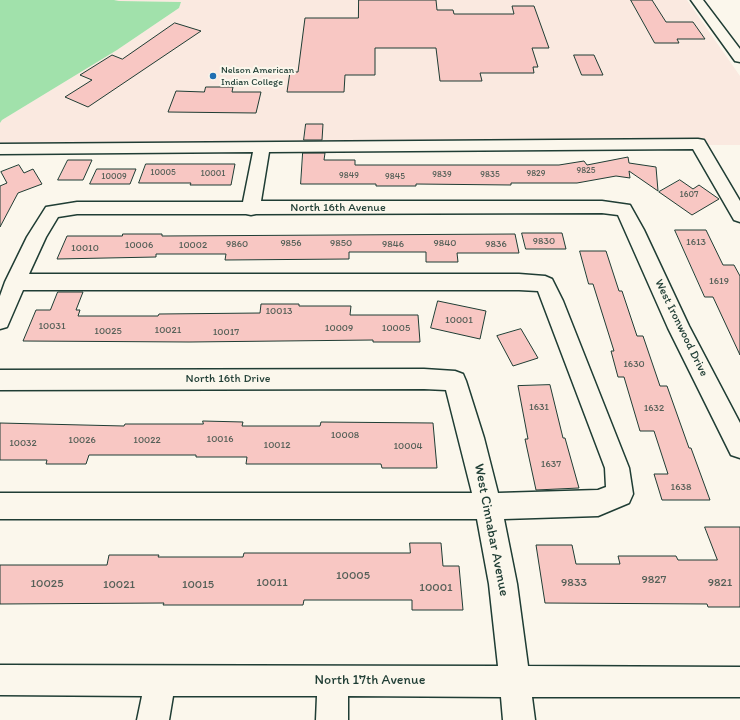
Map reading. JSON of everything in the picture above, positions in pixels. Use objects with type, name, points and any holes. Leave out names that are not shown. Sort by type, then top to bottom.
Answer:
[{"type":"street","points":[[697,0],[740,58]]},
{"type":"street","points":[[0,149],[698,144],[740,216]]},
{"type":"street","points":[[251,209],[262,146]]},
{"type":"street","name":"North 16th Avenue","points":[[15,282],[42,226],[52,211],[77,208],[251,209],[602,207],[624,210]]},
{"type":"street","name":"West Ironwood Drive","points":[[624,210],[635,230],[679,328],[740,446]]},
{"type":"street","points":[[0,321],[15,282],[519,282],[545,284],[553,301],[617,468],[620,494],[598,503],[489,506],[0,506]]},
{"type":"street","name":"North 16th Drive","points":[[0,380],[424,379],[455,381]]},
{"type":"street","name":"West Cinnabar Avenue","points":[[455,381],[467,419],[489,506],[507,615],[518,720]]},
{"type":"street","name":"North 17th Avenue","points":[[0,680],[740,682]]},
{"type":"street","points":[[153,720],[160,680]]},
{"type":"street","points":[[332,720],[333,680]]},
{"type":"shaded area","points":[[114,0],[687,0],[740,76],[740,145],[0,144],[0,123],[2,120],[117,50],[179,8],[181,2]]},
{"type":"green space","points":[[0,0],[114,0],[181,2],[179,8],[117,50],[2,120],[0,123]]},
{"type":"building","points":[[359,0],[436,0],[437,10],[453,10],[454,14],[514,14],[512,6],[534,6],[549,48],[532,48],[538,67],[533,67],[534,73],[480,73],[482,81],[440,81],[436,48],[375,48],[375,75],[345,75],[344,92],[287,92],[290,72],[298,72],[305,18],[358,18]]},
{"type":"building","points":[[631,0],[652,0],[666,22],[693,22],[705,39],[677,39],[679,43],[655,43]]},
{"type":"building","points":[[175,23],[201,31],[88,107],[65,97],[92,80],[80,75],[112,55],[122,59]]},
{"type":"building","points":[[574,55],[594,55],[603,75],[582,75]]},
{"type":"building","points":[[206,87],[233,87],[232,92],[261,92],[256,113],[168,112],[176,91],[204,92]]},
{"type":"building","points":[[306,124],[323,124],[322,140],[304,140]]},
{"type":"building","points":[[303,153],[325,153],[324,160],[355,160],[355,165],[559,165],[584,161],[587,165],[628,157],[629,163],[656,167],[658,191],[629,171],[630,178],[616,176],[577,183],[511,183],[511,185],[416,184],[416,186],[376,186],[376,184],[301,184]]},
{"type":"building","points":[[68,160],[92,160],[83,180],[58,180]]},
{"type":"building","points":[[146,164],[235,164],[231,185],[190,185],[191,183],[139,183]]},
{"type":"building","points":[[19,165],[24,173],[33,169],[42,184],[18,193],[0,227],[0,186],[7,183],[1,172]]},
{"type":"building","points":[[97,169],[136,169],[130,184],[90,184]]},
{"type":"building","points":[[680,180],[693,189],[699,185],[719,199],[692,215],[659,192]]},
{"type":"building","points":[[675,230],[706,230],[723,265],[734,265],[740,276],[740,355],[713,297],[705,297]]},
{"type":"building","points":[[522,233],[562,233],[566,249],[526,249]]},
{"type":"building","points":[[123,234],[162,234],[162,236],[515,234],[519,253],[457,253],[458,262],[426,262],[426,252],[349,252],[349,259],[225,260],[226,254],[156,254],[156,257],[57,259],[67,236],[122,236]]},
{"type":"building","points":[[580,251],[606,251],[619,291],[622,291],[637,336],[643,336],[660,386],[667,386],[689,448],[691,448],[710,500],[662,500],[654,474],[668,474],[654,431],[640,431],[624,377],[618,377],[611,351],[614,351],[593,284],[589,284]]},
{"type":"building","points":[[58,292],[83,292],[76,310],[80,310],[78,316],[158,316],[159,314],[260,313],[261,304],[351,306],[350,315],[418,315],[420,342],[373,342],[373,340],[189,342],[23,341],[36,310],[50,310]]},
{"type":"building","points":[[438,301],[486,311],[480,339],[431,328]]},
{"type":"building","points":[[521,329],[538,358],[513,366],[497,336]]},
{"type":"building","points":[[550,385],[563,438],[565,438],[579,488],[536,490],[525,439],[528,439],[518,386]]},
{"type":"building","points":[[203,421],[243,422],[242,426],[320,426],[321,422],[433,423],[437,468],[382,468],[381,464],[246,464],[247,457],[196,457],[196,455],[89,455],[86,464],[46,464],[47,460],[0,460],[0,423],[124,426],[125,424],[203,424]]},
{"type":"building","points":[[705,527],[740,527],[740,607],[708,607],[707,604],[545,603],[536,545],[572,545],[576,564],[620,564],[618,556],[676,556],[678,560],[717,560]]},
{"type":"building","points":[[410,543],[441,543],[443,566],[459,566],[463,610],[412,610],[412,600],[304,600],[303,605],[163,605],[164,603],[0,604],[0,565],[107,565],[109,555],[159,555],[158,557],[243,557],[244,553],[410,553]]},
{"type":"place","name":"Nelson American Indian College","points":[[213,76]]}]
